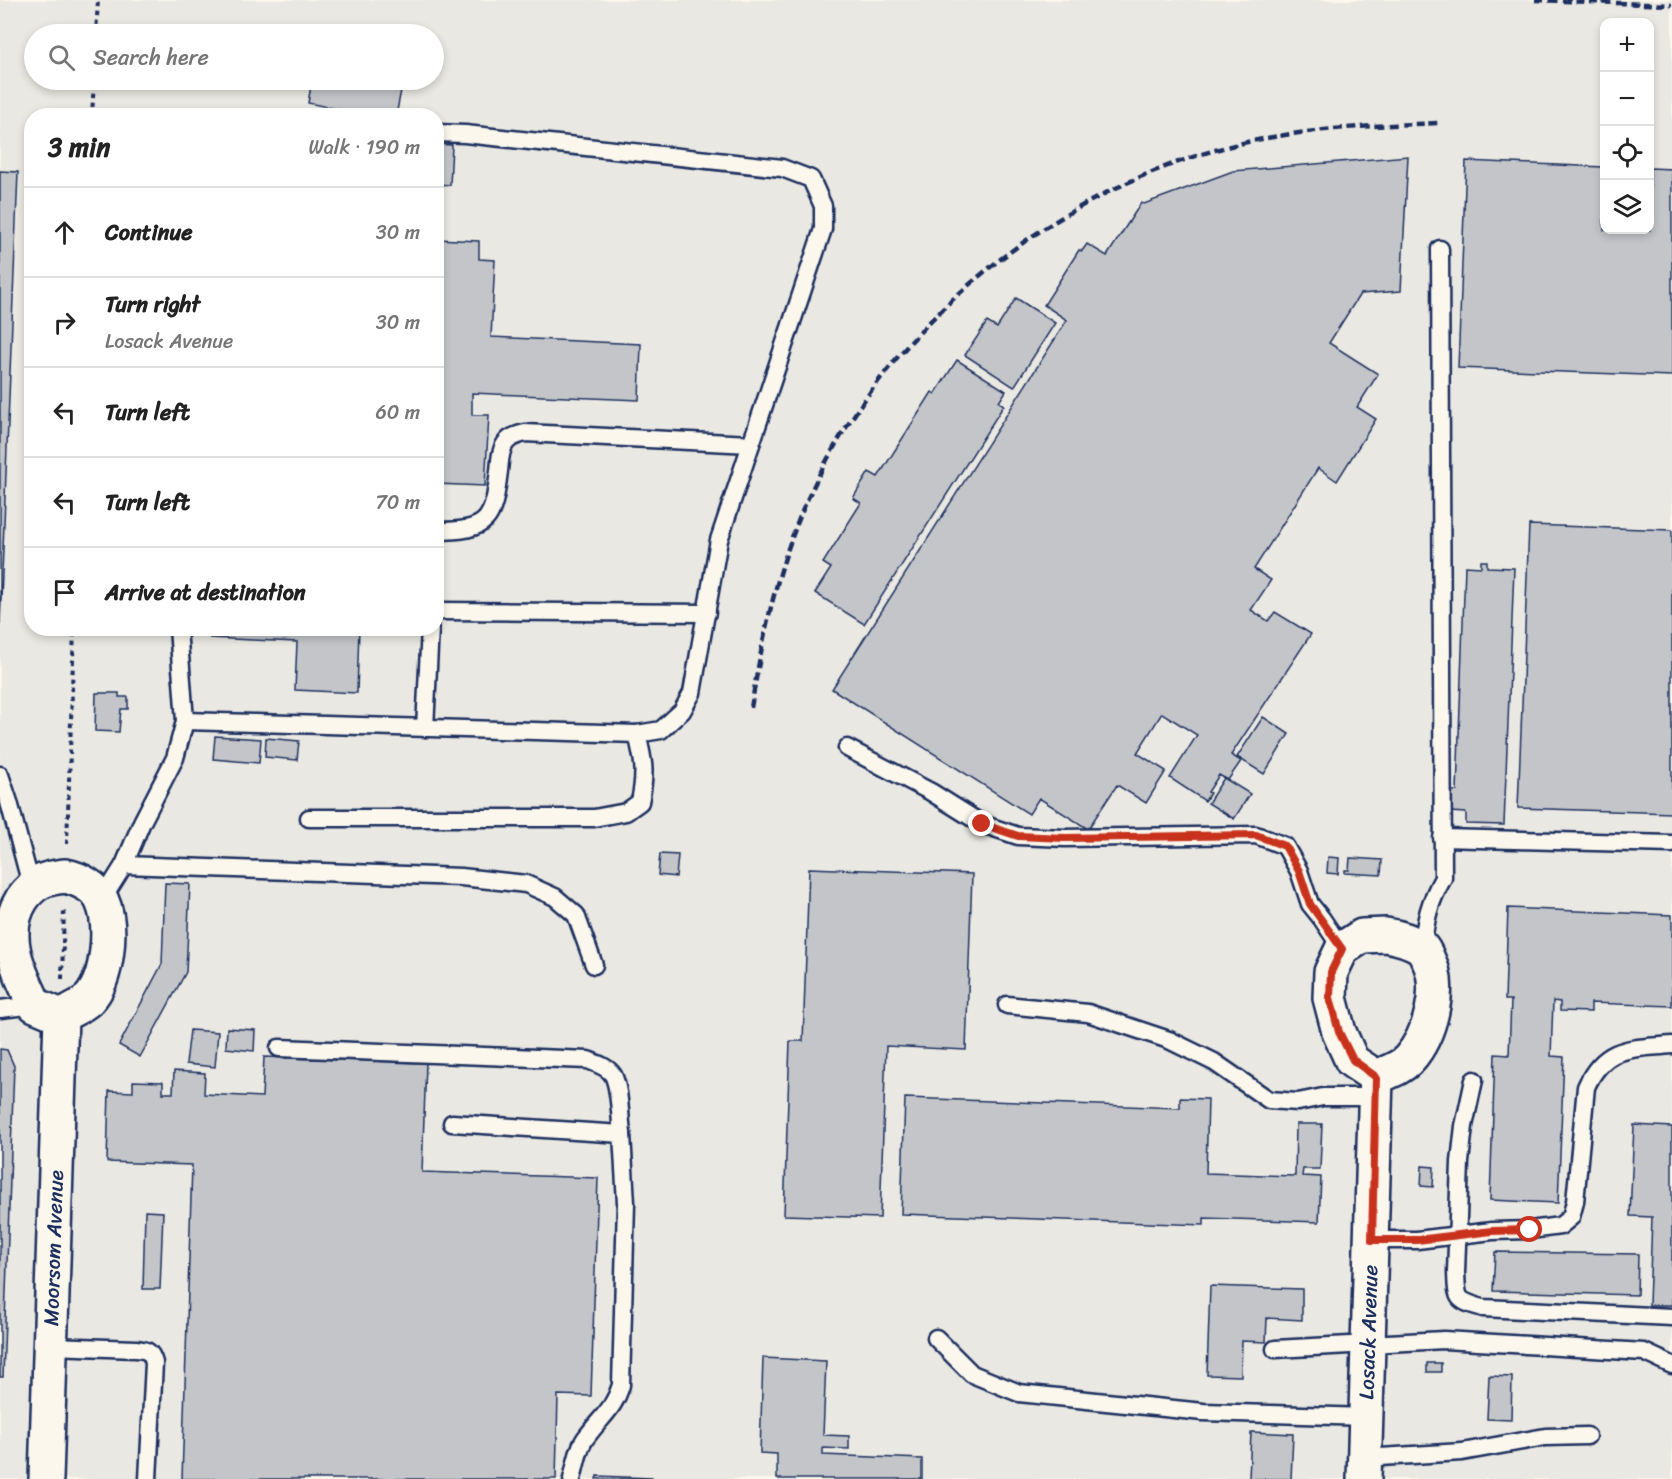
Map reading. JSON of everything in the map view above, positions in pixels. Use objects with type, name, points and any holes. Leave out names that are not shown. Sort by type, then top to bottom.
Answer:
[{"type":"street","points":[[65,876],[82,880],[102,900],[110,936],[103,973],[89,999],[48,1010],[14,956],[9,931],[14,910],[31,885],[53,877],[65,876]]},
{"type":"street","points":[[1386,935],[1401,938],[1423,948],[1434,969],[1431,1018],[1421,1041],[1408,1060],[1393,1070],[1376,1087],[1353,1060],[1339,1032],[1330,998],[1331,972],[1342,949],[1362,936],[1386,935]]},
{"type":"street","name":"Moorsom Avenue","points":[[46,1479],[51,1346],[48,1010]]},
{"type":"street","name":"Losack Avenue","points":[[1364,1468],[1376,1087]]},
{"type":"lane","points":[[185,721],[637,734],[661,730],[682,711],[687,702],[694,684],[718,540],[823,229],[823,206],[811,179],[782,168],[444,133]]},
{"type":"lane","points":[[1423,948],[1425,920],[1431,901],[1443,878],[1440,249]]},
{"type":"lane","points":[[444,531],[476,527],[486,519],[495,504],[501,454],[505,443],[525,433],[751,444]]},
{"type":"lane","points":[[444,610],[707,613]]},
{"type":"lane","points":[[102,900],[124,865],[142,822],[175,758],[185,721],[179,636]]},
{"type":"lane","points":[[425,728],[430,636]]},
{"type":"lane","points":[[309,818],[594,819],[626,812],[640,802],[644,786],[645,768],[637,734]]},
{"type":"lane","points":[[847,748],[931,792],[982,824],[1018,836],[1065,838],[1256,835],[1285,846],[1299,871],[1310,904],[1342,949]]},
{"type":"lane","points":[[0,775],[31,885]]},
{"type":"lane","points":[[1442,838],[1672,844]]},
{"type":"lane","points":[[124,865],[461,876],[526,884],[555,897],[576,915],[594,965]]},
{"type":"lane","points":[[1007,1005],[1088,1013],[1169,1040],[1214,1062],[1269,1100],[1298,1102],[1376,1087]]},
{"type":"lane","points":[[0,1009],[48,1010]]},
{"type":"lane","points":[[1372,1240],[1417,1240],[1560,1226],[1571,1217],[1575,1202],[1586,1087],[1593,1070],[1606,1057],[1625,1050],[1672,1045]]},
{"type":"lane","points":[[279,1048],[588,1060],[603,1066],[613,1074],[622,1134],[626,1203],[621,1385],[617,1401],[604,1419],[586,1436],[572,1479]]},
{"type":"lane","points":[[1474,1080],[1464,1126],[1460,1162],[1457,1288],[1458,1296],[1463,1302],[1483,1308],[1672,1317]]},
{"type":"lane","points":[[452,1123],[622,1134]]},
{"type":"lane","points":[[936,1338],[972,1374],[1019,1393],[1203,1412],[1366,1417]]},
{"type":"lane","points":[[1275,1348],[1444,1340],[1644,1352],[1672,1365]]},
{"type":"lane","points":[[51,1346],[136,1348],[147,1350],[152,1355],[154,1363],[148,1479]]},
{"type":"lane","points":[[1364,1468],[1545,1437],[1587,1436]]},
{"type":"path","points":[[97,24],[98,0]]},
{"type":"path","points":[[92,108],[93,90]]},
{"type":"path","points":[[48,1010],[65,876],[74,636]]},
{"type":"shaded area","points":[[0,0],[1672,0],[1672,1479],[0,1479]]},
{"type":"building","points":[[310,90],[401,90],[398,108],[332,108],[308,103]]},
{"type":"building","points":[[444,144],[452,145],[450,185],[444,185]]},
{"type":"building","points":[[1408,156],[1401,291],[1360,294],[1329,343],[1378,374],[1357,407],[1376,419],[1337,481],[1318,468],[1254,569],[1271,580],[1251,610],[1268,621],[1275,612],[1311,634],[1231,755],[1241,761],[1228,780],[1219,775],[1205,801],[1170,778],[1197,735],[1162,713],[1137,753],[1166,771],[1146,803],[1117,785],[1088,829],[1039,798],[1029,814],[832,689],[1067,320],[1044,305],[1079,250],[1082,251],[1087,244],[1107,256],[1141,203],[1144,204],[1233,171]]},
{"type":"building","points":[[1466,161],[1600,167],[1600,234],[1654,234],[1654,168],[1672,169],[1672,376],[1458,368]]},
{"type":"building","points":[[0,171],[18,172],[0,624]]},
{"type":"building","points":[[444,239],[479,241],[479,259],[495,260],[491,337],[641,344],[639,400],[472,393],[472,415],[489,415],[485,486],[444,484]]},
{"type":"building","points":[[1016,298],[1055,323],[1014,387],[965,355],[987,322],[997,328]]},
{"type":"building","points":[[957,360],[1006,391],[999,402],[1004,405],[864,624],[815,593],[831,568],[823,563],[861,503],[853,498],[869,472],[878,477],[932,392],[935,394]]},
{"type":"building","points":[[1529,525],[1672,530],[1672,813],[1518,808]]},
{"type":"building","points":[[1481,561],[1487,561],[1487,567],[1514,568],[1504,825],[1466,824],[1466,813],[1450,812],[1451,791],[1457,791],[1465,566],[1481,567]]},
{"type":"building","points":[[210,636],[359,636],[357,693],[295,690],[297,642],[210,638]]},
{"type":"building","points":[[96,693],[119,693],[119,697],[128,697],[128,709],[121,709],[119,732],[95,731]]},
{"type":"building","points":[[1263,717],[1289,734],[1264,774],[1237,757]]},
{"type":"building","points":[[215,736],[261,739],[259,763],[213,759]]},
{"type":"building","points":[[266,738],[299,741],[297,760],[265,757]]},
{"type":"building","points":[[1224,778],[1250,794],[1234,819],[1208,803]]},
{"type":"building","points":[[660,854],[678,855],[676,877],[658,875]]},
{"type":"building","points":[[1328,857],[1339,858],[1338,874],[1327,873]]},
{"type":"building","points":[[1350,858],[1382,860],[1381,875],[1345,873],[1345,870],[1349,870]]},
{"type":"building","points":[[809,868],[972,874],[966,1050],[886,1046],[880,1218],[784,1215],[790,1041],[803,1041]]},
{"type":"building","points":[[165,883],[190,884],[186,972],[140,1057],[119,1045],[162,964]]},
{"type":"building","points":[[1508,908],[1672,915],[1672,1006],[1591,1003],[1591,1012],[1560,1011],[1560,1002],[1553,1001],[1551,1056],[1564,1057],[1558,1203],[1490,1200],[1495,1054],[1509,1055],[1511,1000],[1505,1000]]},
{"type":"building","points":[[227,1028],[255,1030],[254,1051],[226,1048]]},
{"type":"building","points":[[190,1030],[218,1032],[215,1067],[186,1064]]},
{"type":"building","points":[[0,1049],[7,1050],[14,1066],[3,1377],[0,1377]]},
{"type":"building","points":[[264,1057],[426,1063],[422,1172],[598,1178],[591,1396],[558,1395],[556,1479],[182,1479],[192,1165],[107,1162],[109,1091],[133,1092],[133,1081],[163,1082],[163,1093],[173,1093],[174,1071],[205,1073],[204,1094],[262,1097]]},
{"type":"building","points":[[905,1098],[1180,1108],[1180,1098],[1208,1099],[1206,1173],[1295,1176],[1296,1124],[1322,1124],[1320,1169],[1303,1169],[1302,1176],[1321,1177],[1319,1222],[1204,1218],[1204,1225],[901,1214]]},
{"type":"building","points":[[1634,1125],[1672,1127],[1672,1305],[1649,1305],[1652,1217],[1630,1216]]},
{"type":"building","points":[[1422,1166],[1434,1167],[1433,1187],[1421,1186]]},
{"type":"building","points":[[145,1211],[163,1212],[160,1289],[143,1289]]},
{"type":"building","points":[[1495,1252],[1638,1254],[1637,1295],[1493,1291]]},
{"type":"building","points":[[1210,1286],[1302,1289],[1302,1320],[1267,1318],[1266,1342],[1242,1341],[1241,1376],[1207,1375]]},
{"type":"building","points":[[763,1358],[826,1361],[823,1435],[849,1436],[849,1449],[823,1448],[823,1455],[922,1459],[922,1479],[777,1479],[777,1454],[760,1453]]},
{"type":"building","points":[[1427,1363],[1441,1363],[1441,1372],[1427,1372]]},
{"type":"building","points":[[1489,1376],[1512,1377],[1511,1420],[1487,1419]]},
{"type":"building","points":[[1251,1432],[1293,1434],[1291,1479],[1249,1479]]},
{"type":"building","points":[[597,1476],[652,1478],[652,1479],[596,1479]]},
{"type":"railway","points":[[1535,0],[1672,5]]},
{"type":"railway","points":[[751,708],[765,634],[784,561],[801,514],[832,451],[871,391],[916,337],[966,287],[1022,243],[1082,206],[1146,175],[1212,151],[1297,133],[1354,127],[1440,123]]},
{"type":"route","points":[[982,824],[1018,836],[1065,838],[1256,835],[1285,846],[1299,871],[1310,904],[1342,949],[1331,972],[1330,998],[1339,1032],[1353,1060],[1376,1077],[1372,1240],[1417,1240],[1492,1231],[1530,1230]]}]
